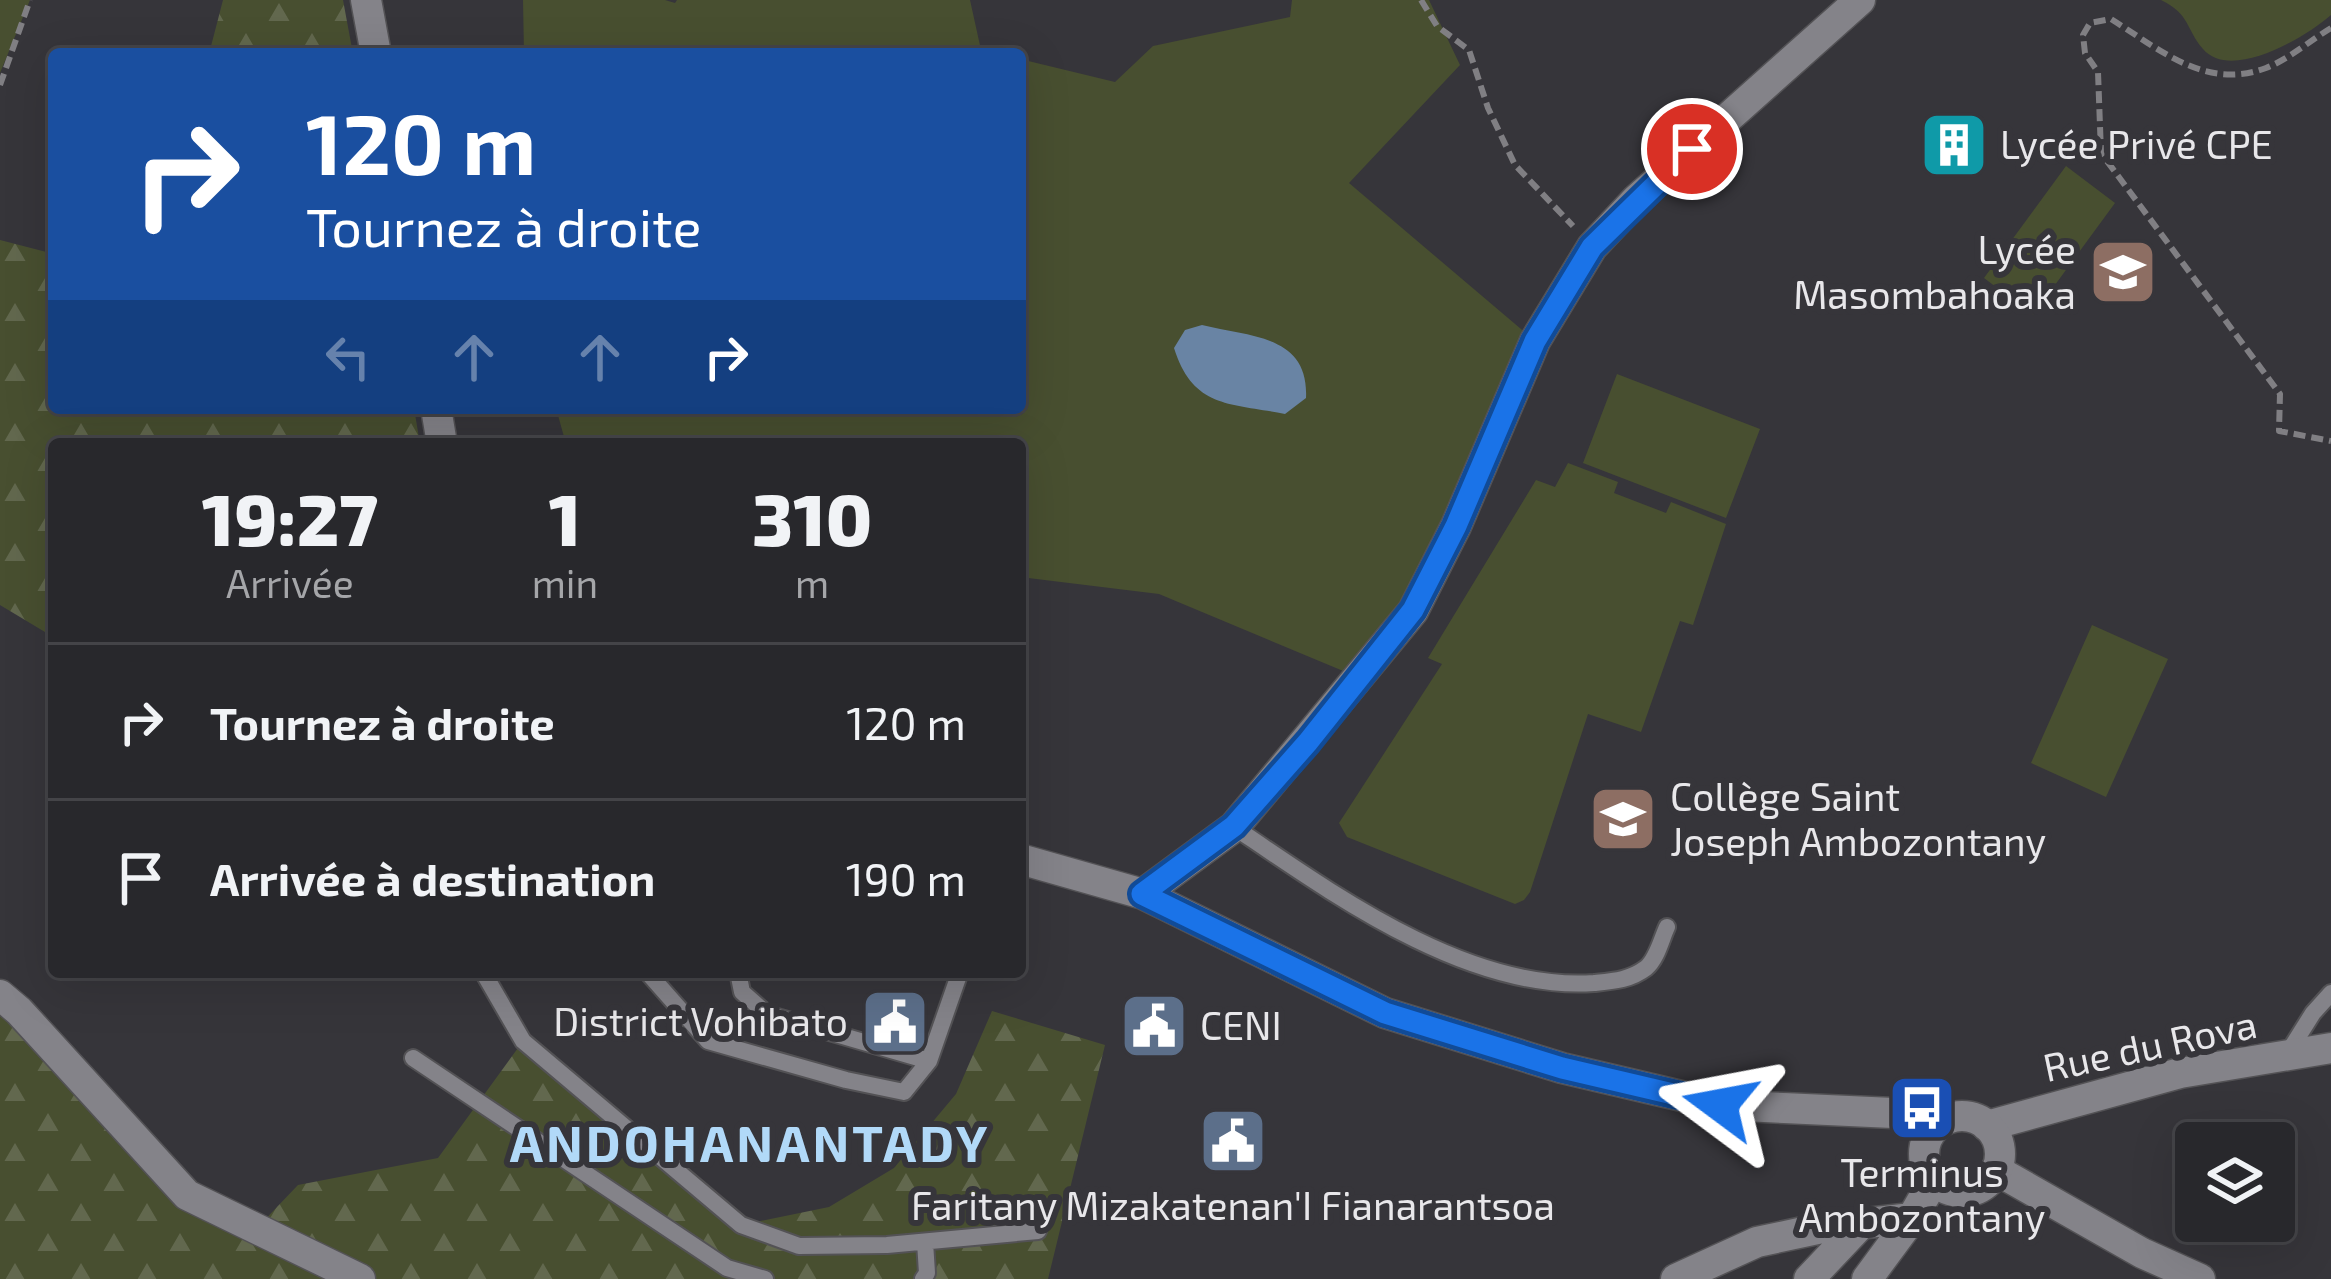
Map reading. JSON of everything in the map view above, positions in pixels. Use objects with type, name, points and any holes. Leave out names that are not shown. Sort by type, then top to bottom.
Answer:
[{"type":"street","points":[[366,0],[375,48]]},
{"type":"street","points":[[1142,894],[1234,826],[1413,610],[1456,526],[1535,341],[1592,247],[1636,200],[1860,0]]},
{"type":"street","points":[[1026,861],[1142,894],[1385,1013],[1562,1068],[1720,1105],[1893,1113],[1934,1128]]},
{"type":"street","points":[[0,995],[187,1195],[360,1279]]},
{"type":"street","name":"Rue du Rova","points":[[1987,1126],[2180,1073],[2331,1048]]},
{"type":"street","points":[[1960,1116],[1987,1126],[2000,1151],[1996,1170],[1985,1185],[1968,1192],[1949,1190],[1934,1180],[1924,1159],[1934,1128],[1960,1116]]},
{"type":"street","points":[[1996,1170],[2200,1279]]},
{"type":"street","points":[[1868,1279],[1934,1180]]},
{"type":"street","points":[[1676,1279],[1757,1242],[1912,1218]]},
{"type":"street","points":[[1809,1279],[1861,1224]]},
{"type":"lane","points":[[1234,826],[1347,902],[1431,947],[1529,977],[1568,985],[1625,980],[1651,964],[1667,927]]},
{"type":"lane","points":[[486,978],[523,1041],[741,1225],[799,1246],[926,1242],[1038,1231]]},
{"type":"lane","points":[[652,978],[708,1041],[904,1092],[928,1060],[958,978]]},
{"type":"lane","points":[[739,978],[742,992],[767,1014],[928,1060]]},
{"type":"lane","points":[[2285,1058],[2331,993]]},
{"type":"lane","points":[[413,1058],[727,1268],[765,1279]]},
{"type":"lane","points":[[923,1279],[926,1242]]},
{"type":"path","points":[[0,86],[30,0]]},
{"type":"path","points":[[1421,0],[1437,26],[1469,50],[1487,108],[1515,165],[1592,247]]},
{"type":"path","points":[[2331,28],[2268,68],[2232,76],[2195,70],[2110,19],[2090,23],[2083,35],[2085,53],[2098,73],[2101,153],[2280,394],[2278,431],[2331,440]]},
{"type":"green space","points":[[0,0],[30,0],[0,73]]},
{"type":"green space","points":[[223,0],[343,0],[352,48],[211,48]]},
{"type":"green space","points":[[523,0],[970,0],[981,48],[524,48]]},
{"type":"green space","points":[[1292,0],[1429,0],[1460,65],[1349,183],[1535,341],[1456,526],[1360,678],[1159,594],[1026,578],[1026,438],[564,438],[558,414],[1026,414],[1026,60],[1115,82],[1153,46],[1290,17]]},
{"type":"green space","points":[[2161,0],[2331,0],[2331,15],[2268,53],[2231,61],[2203,49],[2183,17]]},
{"type":"green space","points":[[2066,166],[2115,203],[2033,315],[1984,278]]},
{"type":"green space","points":[[0,240],[48,252],[48,414],[415,414],[419,438],[48,438],[48,634],[0,605]]},
{"type":"green space","points":[[1617,374],[1760,429],[1726,518],[1583,463]]},
{"type":"green space","points":[[1568,463],[1618,482],[1614,493],[1666,513],[1671,502],[1726,524],[1693,625],[1680,621],[1641,732],[1588,714],[1530,892],[1515,904],[1347,837],[1339,823],[1442,664],[1428,658],[1536,480],[1555,487]]},
{"type":"green space","points":[[2092,625],[2168,659],[2106,797],[2031,763]]},
{"type":"green space","points":[[0,995],[135,1141],[255,1230],[298,1185],[438,1158],[523,1041],[741,1225],[829,1207],[894,1168],[956,1094],[992,1011],[1105,1045],[1048,1279],[0,1279]]},
{"type":"water","points":[[1202,325],[1274,342],[1287,350],[1304,377],[1306,398],[1285,414],[1231,404],[1203,393],[1182,368],[1174,348],[1185,330]]},
{"type":"place","name":"Lycée Privé CPE","points":[[1954,145]]},
{"type":"place","name":"Lycée Masombahoaka","points":[[2123,272]]},
{"type":"place","name":"Collège Saint Joseph Ambozontany","points":[[1623,819]]},
{"type":"place","name":"District Vohibato","points":[[895,1022]]},
{"type":"place","name":"CENI","points":[[1154,1026]]},
{"type":"place","name":"Terminus Ambozontany","points":[[1922,1108]]},
{"type":"place","name":"Faritany Mizakatenan'I Fianarantsoa","points":[[1233,1141]]},
{"type":"district","name":"ANDOHANANTADY","points":[[750,1144]]},
{"type":"route","points":[[1692,149],[1592,247],[1535,341],[1456,526],[1413,610],[1234,826],[1142,894],[1385,1013],[1562,1068],[1720,1105]]}]
